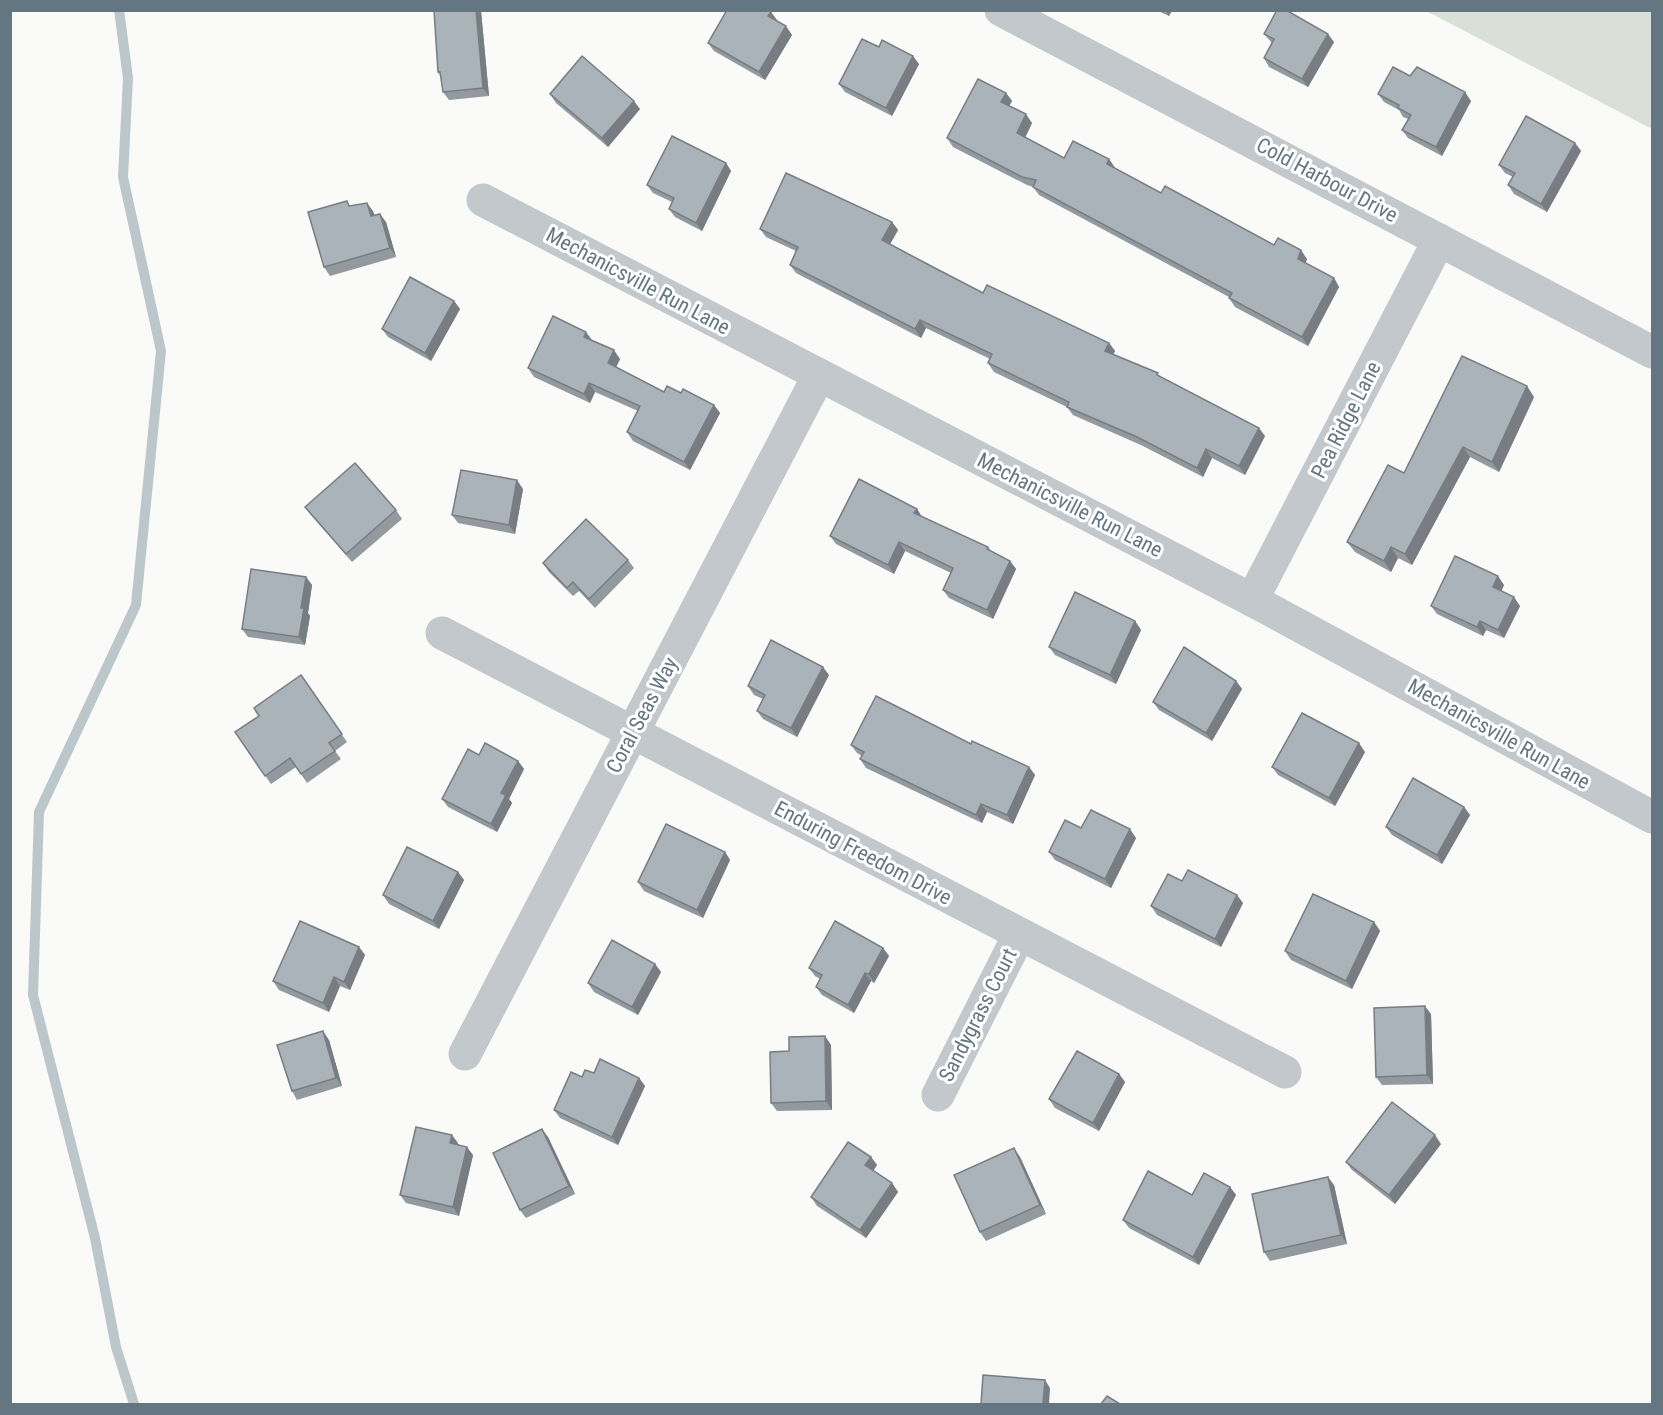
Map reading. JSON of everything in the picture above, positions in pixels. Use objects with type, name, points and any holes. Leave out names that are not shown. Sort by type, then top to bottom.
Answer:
[{"type":"street","name":"Cold Harbour Drive","points":[[1001,10],[1653,352]]},
{"type":"street","name":"Mechanicsville Run Lane","points":[[483,200],[1252,600],[1653,817]]},
{"type":"street","name":"Pea Ridge Lane","points":[[1252,600],[1439,240]]},
{"type":"street","name":"Coral Seas Way","points":[[465,1054],[819,375]]},
{"type":"street","name":"Enduring Freedom Drive","points":[[442,633],[1285,1072]]},
{"type":"street","name":"Sandygrass Court","points":[[938,1095],[1019,934]]},
{"type":"shaded area","points":[[1425,11],[1652,11],[1652,129],[1434,15]]},
{"type":"building","points":[[434,10],[476,10],[483,88],[443,92],[440,72],[438,72]]},
{"type":"building","points":[[727,10],[768,10],[771,12],[768,16],[786,26],[759,72],[708,43]]},
{"type":"building","points":[[1277,10],[1286,10],[1328,34],[1302,79],[1264,58],[1274,39],[1264,34]]},
{"type":"building","points":[[862,39],[879,47],[882,40],[913,56],[886,108],[839,84]]},
{"type":"building","points":[[582,56],[634,101],[602,138],[550,94]]},
{"type":"building","points":[[1393,67],[1410,76],[1417,67],[1465,92],[1436,147],[1402,130],[1411,115],[1398,108],[1399,105],[1378,94]]},
{"type":"building","points":[[978,79],[1006,93],[1001,102],[1026,114],[1017,133],[1064,158],[1073,141],[1109,159],[1107,164],[1161,193],[1165,186],[1274,245],[1278,238],[1301,250],[1298,259],[1334,278],[1302,337],[1229,298],[1232,293],[1033,187],[1036,180],[1022,177],[947,138]]},
{"type":"building","points":[[1526,116],[1575,143],[1541,204],[1508,185],[1515,173],[1499,165]]},
{"type":"building","points":[[672,136],[726,163],[696,223],[669,209],[674,198],[647,185]]},
{"type":"building","points":[[786,173],[892,222],[882,240],[983,293],[987,285],[1109,343],[1105,351],[1158,373],[1157,375],[1259,428],[1239,466],[1206,449],[1197,468],[1137,437],[1067,407],[1069,402],[988,363],[992,354],[920,320],[915,329],[790,265],[798,247],[760,229]]},
{"type":"building","points":[[347,201],[349,206],[367,203],[371,216],[380,214],[390,248],[324,267],[308,212]]},
{"type":"building","points":[[410,277],[454,301],[425,353],[382,329]]},
{"type":"building","points":[[553,316],[586,332],[584,337],[614,350],[608,363],[664,392],[667,386],[681,393],[683,389],[714,405],[684,462],[627,432],[640,406],[589,383],[584,394],[528,368]]},
{"type":"building","points":[[1462,356],[1527,386],[1492,462],[1463,447],[1405,554],[1391,547],[1384,561],[1347,542],[1388,465],[1404,473]]},
{"type":"building","points":[[355,463],[396,510],[346,554],[305,507]]},
{"type":"building","points":[[461,470],[517,480],[509,525],[452,515]]},
{"type":"building","points":[[859,479],[917,509],[914,513],[988,547],[987,549],[1010,561],[987,610],[943,590],[953,568],[899,542],[888,565],[830,536]]},
{"type":"building","points":[[586,519],[628,560],[589,599],[573,582],[567,588],[543,563]]},
{"type":"building","points":[[1455,556],[1498,576],[1493,587],[1514,597],[1498,630],[1480,621],[1477,627],[1431,606]]},
{"type":"building","points":[[251,569],[306,577],[299,637],[242,629]]},
{"type":"building","points":[[1075,592],[1135,621],[1110,675],[1049,647]]},
{"type":"building","points":[[771,640],[823,667],[791,728],[757,711],[765,695],[748,686]]},
{"type":"building","points":[[1184,647],[1236,681],[1206,733],[1153,702]]},
{"type":"building","points":[[301,675],[342,734],[329,743],[335,751],[301,774],[290,758],[265,776],[235,732],[259,716],[254,708]]},
{"type":"building","points":[[876,696],[971,744],[972,741],[1029,767],[1007,815],[981,804],[976,815],[860,759],[864,752],[851,745]]},
{"type":"building","points":[[1302,713],[1359,743],[1329,798],[1272,767]]},
{"type":"building","points":[[485,743],[518,761],[501,793],[506,795],[491,824],[442,799],[468,749],[479,755]]},
{"type":"building","points":[[1413,778],[1464,807],[1437,855],[1386,827]]},
{"type":"building","points":[[1091,810],[1130,829],[1105,879],[1049,852],[1065,820],[1081,828]]},
{"type":"building","points":[[666,824],[725,852],[697,910],[638,882]]},
{"type":"building","points":[[407,847],[458,872],[433,921],[383,895]]},
{"type":"building","points":[[1188,870],[1237,895],[1215,939],[1151,906],[1168,874],[1182,881]]},
{"type":"building","points":[[1313,894],[1374,922],[1346,981],[1285,951]]},
{"type":"building","points":[[300,921],[359,947],[344,982],[334,977],[323,1003],[273,981]]},
{"type":"building","points":[[835,921],[883,948],[869,974],[865,973],[848,1005],[816,987],[822,975],[809,968]]},
{"type":"building","points":[[612,940],[655,964],[632,1007],[588,983]]},
{"type":"building","points":[[1425,1006],[1427,1075],[1376,1077],[1374,1008]]},
{"type":"building","points":[[323,1031],[336,1078],[292,1091],[277,1045]]},
{"type":"building","points":[[825,1036],[826,1101],[771,1103],[770,1052],[789,1051],[789,1037]]},
{"type":"building","points":[[1077,1051],[1119,1074],[1093,1123],[1049,1099]]},
{"type":"building","points":[[600,1059],[639,1078],[612,1137],[554,1110],[571,1072],[582,1077],[585,1070],[594,1073]]},
{"type":"building","points":[[1392,1102],[1435,1135],[1389,1195],[1346,1162]]},
{"type":"building","points":[[416,1127],[452,1135],[450,1143],[467,1147],[453,1207],[400,1195]]},
{"type":"building","points":[[542,1129],[569,1186],[520,1210],[493,1153]]},
{"type":"building","points":[[848,1142],[871,1157],[865,1165],[892,1183],[860,1230],[811,1197]]},
{"type":"building","points":[[1014,1148],[1040,1205],[980,1232],[954,1175]]},
{"type":"building","points":[[1148,1171],[1192,1195],[1204,1173],[1230,1187],[1193,1257],[1123,1220]]},
{"type":"building","points":[[1328,1177],[1341,1235],[1264,1252],[1252,1194]]},
{"type":"building","points":[[983,1375],[1045,1380],[1043,1404],[981,1404]]},
{"type":"building","points":[[1107,1396],[1120,1404],[1101,1404]]},
{"type":"waterway","points":[[119,10],[128,78],[123,177],[161,351],[136,605],[39,812],[33,995],[95,1238],[116,1347],[134,1404]]}]
